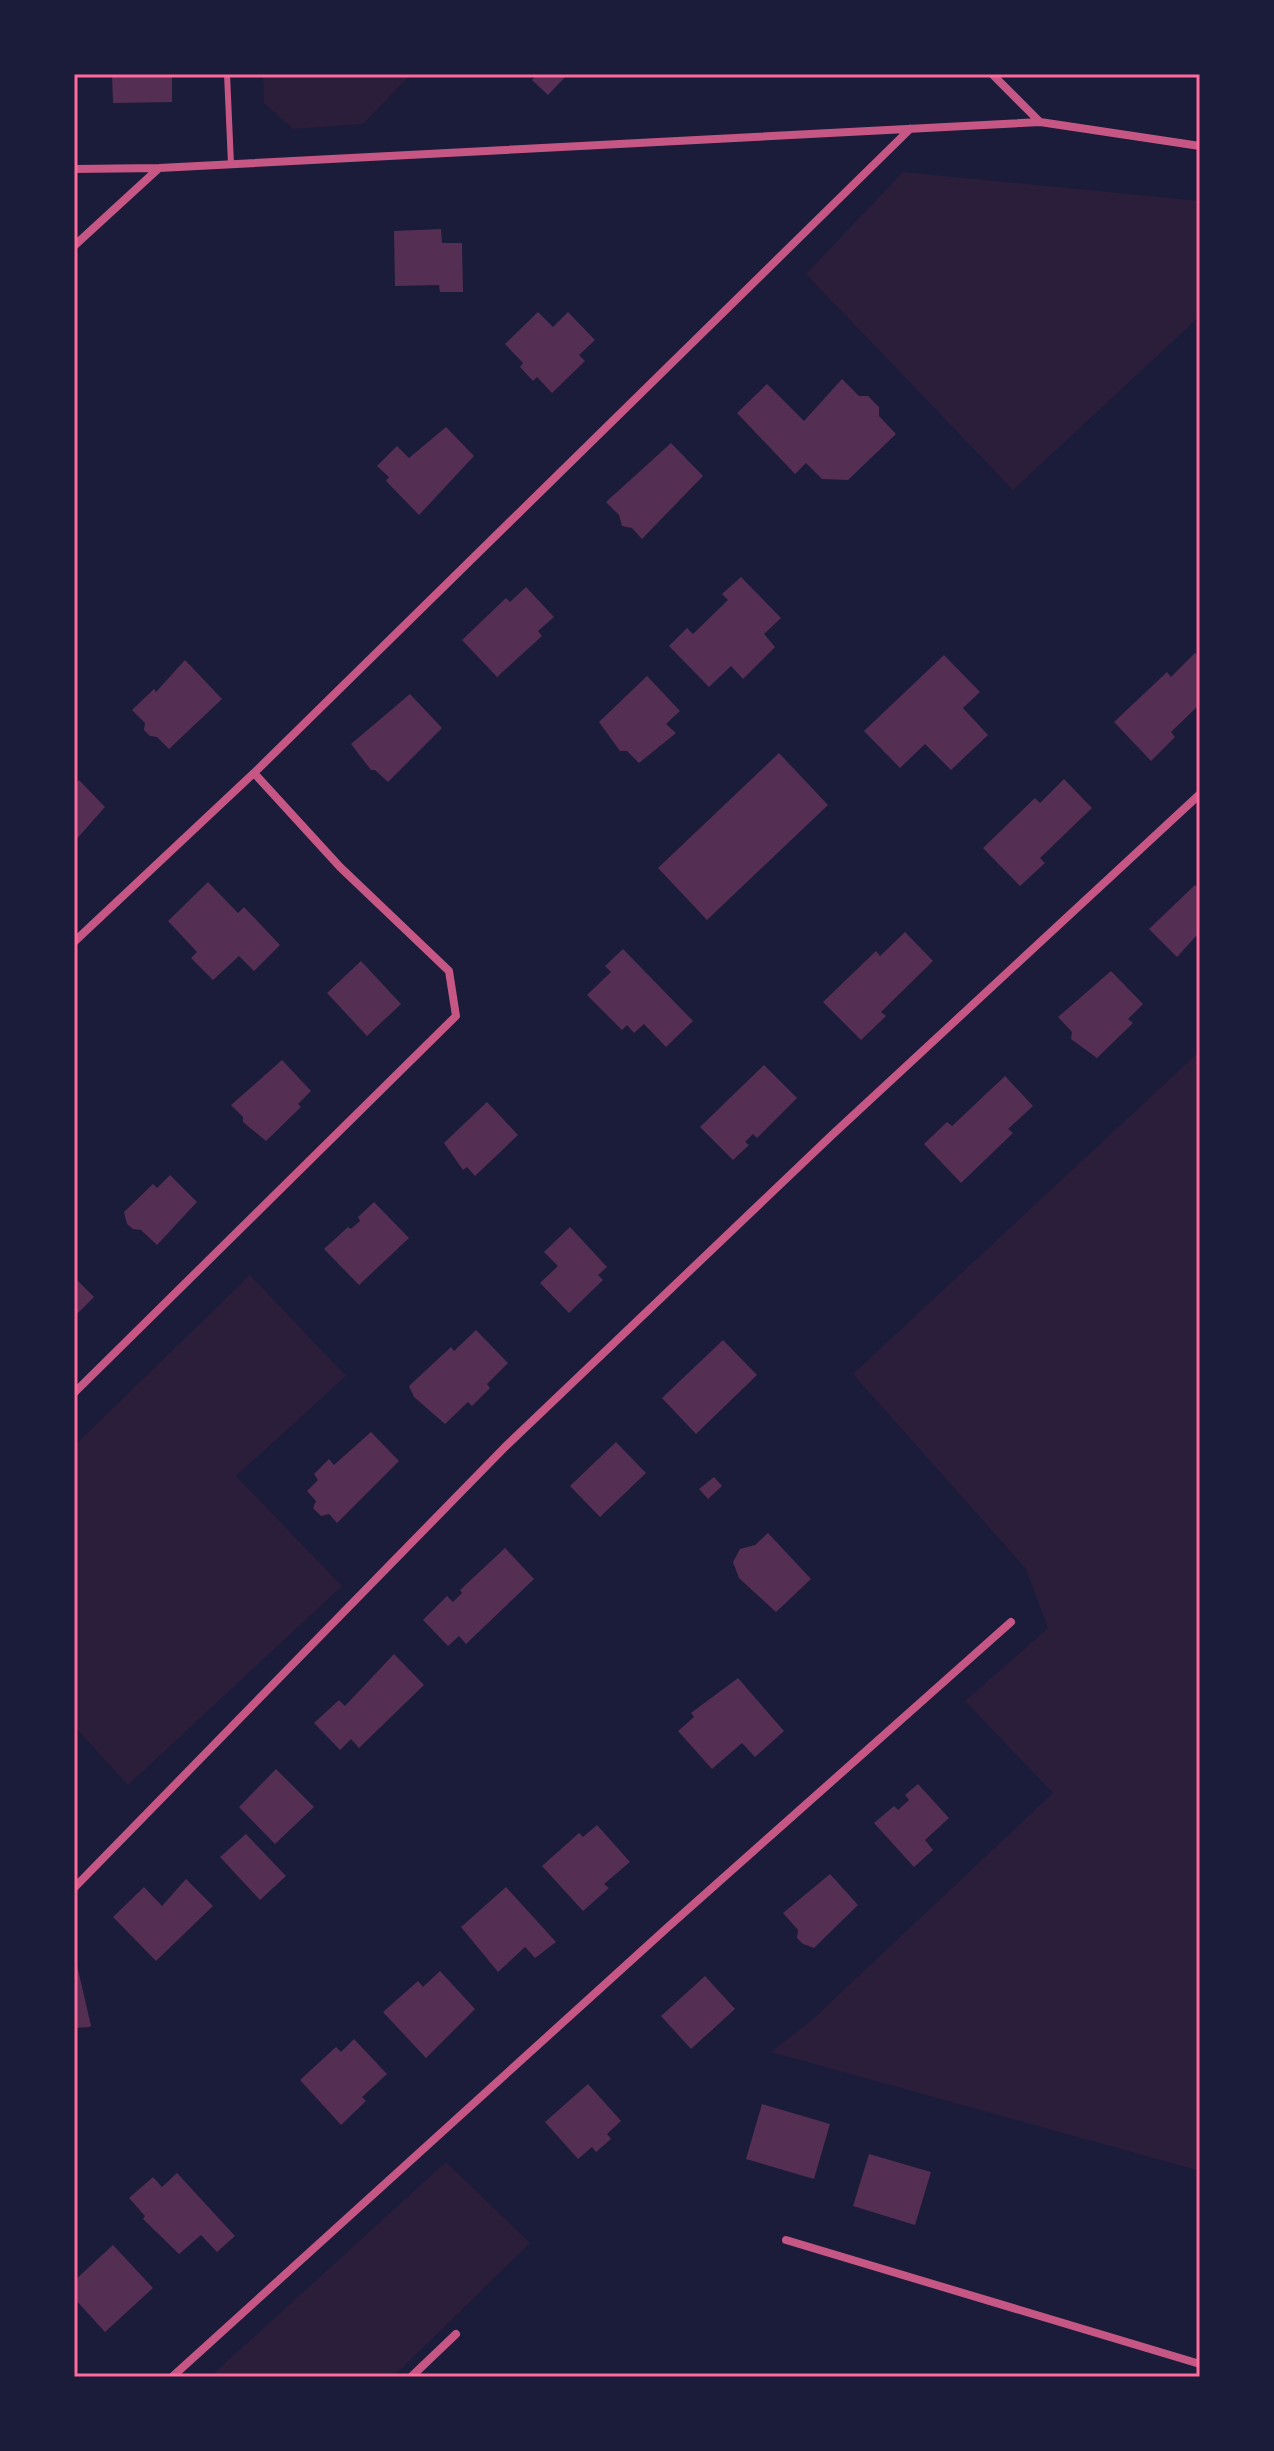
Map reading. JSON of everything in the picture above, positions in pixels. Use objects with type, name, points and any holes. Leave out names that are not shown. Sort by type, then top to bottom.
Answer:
[{"type":"street","points":[[992,74],[1040,122]]},
{"type":"street","points":[[74,169],[159,168],[1040,122],[1200,146]]},
{"type":"street","points":[[74,942],[254,773],[910,129]]},
{"type":"street","points":[[74,246],[159,168]]},
{"type":"street","points":[[74,1393],[456,1016],[449,971],[340,867],[254,773]]},
{"type":"street","points":[[74,1888],[505,1447],[832,1135],[1200,794]]},
{"type":"street","points":[[174,2375],[656,1937],[1011,1622]]},
{"type":"street","points":[[786,2240],[1200,2364]]},
{"type":"street","points":[[411,2377],[456,2334]]},
{"type":"lane","points":[[227,74],[231,164]]},
{"type":"shaded area","points":[[263,74],[411,74],[363,124],[293,129],[264,103]]},
{"type":"shaded area","points":[[903,172],[1200,201],[1200,316],[1013,490],[806,274]]},
{"type":"shaded area","points":[[1200,1051],[1200,2171],[771,2052],[814,2018],[1053,1793],[965,1701],[1048,1628],[1026,1569],[853,1374]]},
{"type":"shaded area","points":[[250,1275],[346,1376],[236,1476],[342,1586],[128,1785],[74,1726],[74,1446]]},
{"type":"shaded area","points":[[446,2162],[530,2243],[393,2377],[210,2377]]},
{"type":"building","points":[[112,74],[172,74],[172,102],[113,103]]},
{"type":"building","points":[[537,74],[568,74],[548,95],[532,80]]},
{"type":"building","points":[[441,229],[442,243],[462,243],[463,292],[440,292],[439,285],[395,286],[394,231]]},
{"type":"building","points":[[538,312],[553,327],[568,312],[595,340],[579,355],[585,361],[552,393],[537,377],[533,381],[520,367],[523,363],[505,344]]},
{"type":"building","points":[[842,379],[859,396],[868,396],[879,407],[879,416],[896,434],[848,480],[822,479],[806,463],[795,474],[737,413],[767,384],[804,421]]},
{"type":"building","points":[[446,427],[474,456],[419,515],[386,481],[389,477],[377,466],[397,446],[409,458]]},
{"type":"building","points":[[671,443],[703,476],[642,539],[632,528],[622,526],[619,515],[606,502]]},
{"type":"building","points":[[741,577],[781,618],[764,634],[775,647],[743,679],[731,666],[709,687],[669,646],[687,628],[693,634],[728,600],[722,594]]},
{"type":"building","points":[[526,587],[554,617],[538,631],[542,636],[497,677],[462,640],[506,598],[510,602]]},
{"type":"building","points":[[1195,653],[1200,658],[1200,704],[1171,732],[1175,737],[1151,761],[1114,722],[1167,672],[1171,677]]},
{"type":"building","points":[[944,655],[980,692],[963,708],[988,735],[951,770],[925,744],[900,768],[864,731]]},
{"type":"building","points":[[185,660],[222,699],[169,749],[144,730],[145,723],[132,710],[154,689],[156,692]]},
{"type":"building","points":[[647,676],[680,711],[666,724],[676,733],[639,763],[627,751],[620,751],[599,722]]},
{"type":"building","points":[[410,694],[442,728],[388,782],[371,770],[351,744]]},
{"type":"building","points":[[779,753],[828,805],[707,920],[658,868]]},
{"type":"building","points":[[1064,779],[1092,808],[1040,858],[1045,863],[1020,886],[983,848],[1035,798],[1040,803]]},
{"type":"building","points":[[79,780],[105,807],[74,842],[74,785]]},
{"type":"building","points":[[208,882],[238,913],[244,907],[280,945],[254,971],[239,956],[213,980],[191,958],[197,952],[168,921]]},
{"type":"building","points":[[1195,885],[1200,890],[1200,937],[1197,935],[1177,957],[1149,929]]},
{"type":"building","points":[[905,932],[933,961],[881,1012],[886,1016],[861,1040],[823,1002],[876,951],[880,956]]},
{"type":"building","points":[[623,949],[693,1021],[666,1047],[644,1024],[634,1033],[627,1025],[622,1030],[587,995],[611,972],[605,966]]},
{"type":"building","points":[[361,961],[401,1004],[367,1036],[327,993]]},
{"type":"building","points":[[1111,971],[1143,1004],[1128,1019],[1133,1023],[1097,1058],[1071,1039],[1072,1032],[1058,1017]]},
{"type":"building","points":[[282,1060],[311,1091],[298,1104],[301,1107],[266,1141],[243,1122],[243,1117],[231,1105]]},
{"type":"building","points":[[764,1065],[797,1098],[757,1138],[753,1134],[745,1142],[749,1145],[733,1160],[700,1127]]},
{"type":"building","points":[[1005,1076],[1033,1106],[1008,1129],[1013,1133],[961,1183],[924,1144],[947,1122],[952,1126]]},
{"type":"building","points":[[487,1102],[518,1135],[475,1176],[467,1167],[463,1170],[444,1143]]},
{"type":"building","points":[[170,1175],[197,1202],[157,1245],[141,1230],[127,1224],[124,1212],[153,1184],[157,1188]]},
{"type":"building","points":[[374,1202],[409,1238],[359,1285],[324,1249],[348,1227],[351,1229],[360,1221],[358,1217]]},
{"type":"building","points":[[570,1227],[607,1267],[598,1275],[603,1280],[569,1313],[540,1283],[558,1266],[544,1252]]},
{"type":"building","points":[[74,1277],[94,1297],[74,1317]]},
{"type":"building","points":[[476,1330],[508,1363],[487,1384],[490,1388],[472,1406],[468,1402],[445,1424],[414,1397],[409,1386],[451,1347],[454,1351]]},
{"type":"building","points":[[723,1340],[757,1375],[696,1434],[662,1398]]},
{"type":"building","points":[[371,1432],[399,1461],[337,1523],[329,1514],[321,1516],[313,1508],[316,1501],[307,1491],[318,1480],[314,1474],[329,1459],[334,1465]]},
{"type":"building","points":[[616,1442],[646,1473],[600,1517],[570,1486]]},
{"type":"building","points":[[714,1477],[722,1486],[708,1499],[699,1489]]},
{"type":"building","points":[[768,1533],[811,1579],[776,1612],[739,1578],[733,1562],[740,1549],[755,1545]]},
{"type":"building","points":[[505,1548],[534,1579],[466,1644],[459,1636],[448,1646],[423,1620],[447,1596],[453,1602],[462,1593],[460,1590]]},
{"type":"building","points":[[394,1654],[424,1685],[359,1748],[351,1739],[340,1750],[314,1723],[339,1700],[345,1706]]},
{"type":"building","points":[[738,1678],[784,1731],[755,1757],[742,1743],[712,1769],[678,1731],[694,1717],[691,1713]]},
{"type":"building","points":[[276,1769],[314,1807],[275,1844],[239,1807]]},
{"type":"building","points":[[918,1784],[949,1818],[925,1840],[933,1850],[914,1867],[874,1823],[894,1806],[898,1810],[909,1800],[905,1795]]},
{"type":"building","points":[[597,1825],[630,1862],[604,1884],[609,1888],[583,1911],[542,1866],[579,1833],[583,1837]]},
{"type":"building","points":[[246,1834],[286,1876],[260,1900],[220,1857]]},
{"type":"building","points":[[830,1874],[858,1905],[814,1948],[797,1938],[798,1930],[783,1913]]},
{"type":"building","points":[[186,1879],[213,1906],[156,1961],[113,1917],[144,1887],[162,1906]]},
{"type":"building","points":[[506,1887],[556,1942],[535,1958],[525,1947],[498,1972],[461,1927]]},
{"type":"building","points":[[74,1952],[91,2026],[89,2027],[74,2028]]},
{"type":"building","points":[[440,1971],[475,2009],[426,2058],[383,2012],[418,1981],[423,1987]]},
{"type":"building","points":[[705,1976],[735,2009],[691,2049],[661,2016]]},
{"type":"building","points":[[354,2039],[387,2074],[362,2097],[366,2101],[341,2125],[300,2080],[336,2047],[341,2052]]},
{"type":"building","points":[[588,2084],[621,2121],[607,2134],[611,2139],[596,2152],[592,2147],[578,2159],[545,2122]]},
{"type":"building","points":[[762,2104],[830,2124],[814,2179],[746,2159]]},
{"type":"building","points":[[869,2154],[931,2172],[915,2225],[853,2206]]},
{"type":"building","points":[[177,2173],[235,2236],[217,2252],[201,2235],[179,2254],[143,2219],[145,2216],[129,2198],[153,2177],[162,2187]]},
{"type":"building","points":[[113,2245],[153,2288],[105,2332],[74,2298],[74,2281]]}]
